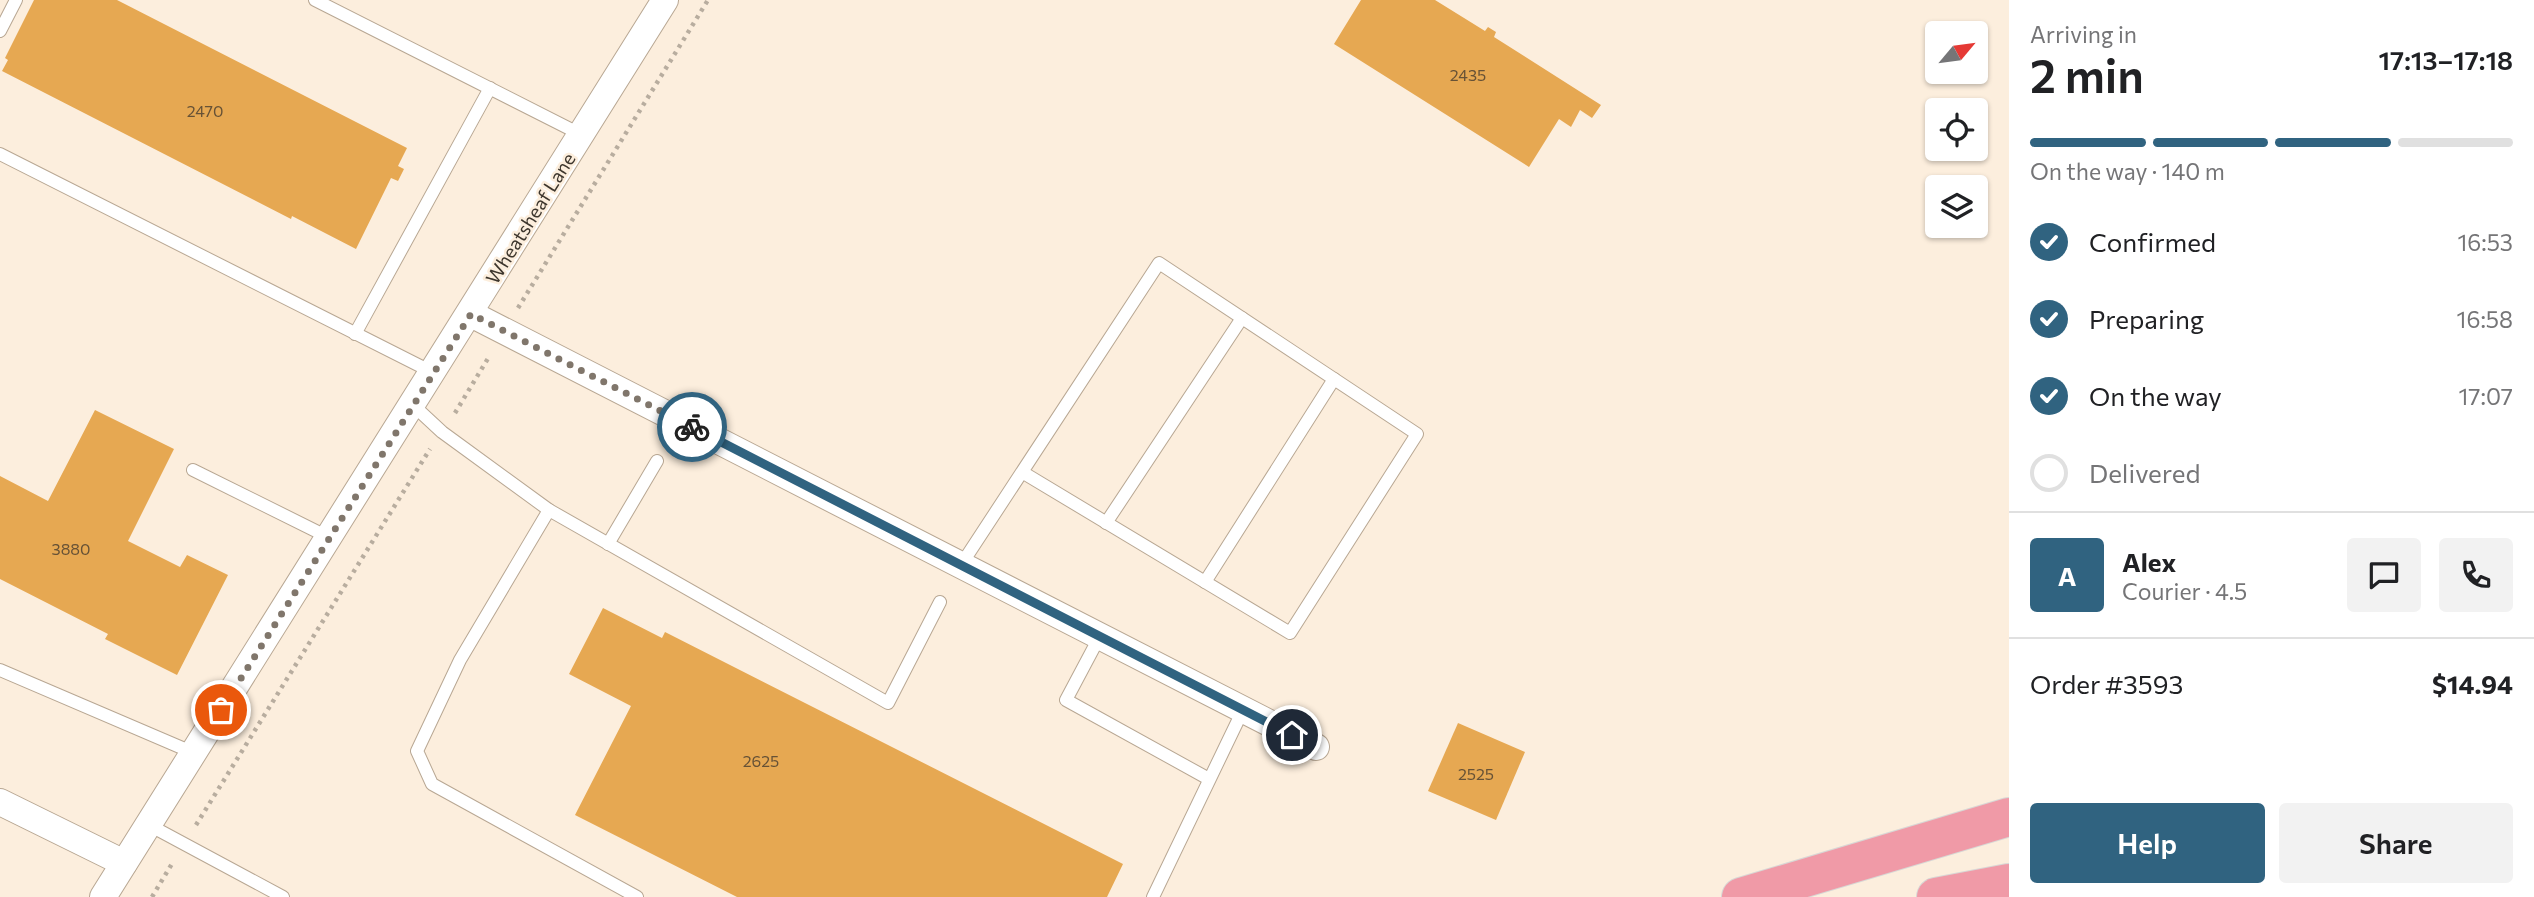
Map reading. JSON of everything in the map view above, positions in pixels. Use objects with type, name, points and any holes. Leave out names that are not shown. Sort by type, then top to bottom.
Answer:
[{"type":"highway","points":[[1741,897],[2009,817]]},
{"type":"highway","points":[[1936,897],[2009,883]]},
{"type":"street","name":"Wheatsheaf Lane","points":[[103,897],[582,135],[657,3]]},
{"type":"street","points":[[471,314],[1316,747]]},
{"type":"street","points":[[0,802],[124,863]]},
{"type":"lane","points":[[0,31],[16,0]]},
{"type":"lane","points":[[315,0],[582,135]]},
{"type":"lane","points":[[355,334],[490,88]]},
{"type":"lane","points":[[0,154],[434,373]]},
{"type":"lane","points":[[961,565],[1159,263],[1417,434],[1290,633],[1022,472]]},
{"type":"lane","points":[[1106,523],[1242,318]]},
{"type":"lane","points":[[1205,582],[1334,379]]},
{"type":"lane","points":[[414,405],[442,432],[549,510],[888,703],[940,602]]},
{"type":"lane","points":[[608,544],[657,461]]},
{"type":"lane","points":[[193,470],[330,538]]},
{"type":"lane","points":[[549,510],[460,660],[417,751],[432,784],[637,897]]},
{"type":"lane","points":[[1100,636],[1066,700],[1209,779]]},
{"type":"lane","points":[[0,670],[194,753]]},
{"type":"lane","points":[[1153,897],[1243,710]]},
{"type":"lane","points":[[149,825],[284,897]]},
{"type":"path","points":[[520,305],[708,0]]},
{"type":"path","points":[[453,416],[495,346]]},
{"type":"path","points":[[226,780],[410,478]]},
{"type":"path","points":[[152,897],[168,870]]},
{"type":"building","points":[[34,0],[117,0],[407,148],[398,166],[404,169],[398,181],[391,178],[356,249],[292,216],[291,219],[2,71],[8,60],[5,58]]},
{"type":"building","points":[[1361,0],[1435,0],[1485,31],[1488,27],[1496,32],[1494,37],[1601,105],[1592,118],[1580,110],[1571,127],[1559,119],[1529,167],[1334,44]]},
{"type":"building","points":[[95,410],[174,449],[128,541],[180,567],[187,555],[228,575],[177,675],[105,639],[108,634],[0,579],[0,476],[48,501]]},
{"type":"building","points":[[603,608],[662,638],[665,632],[1123,864],[1107,897],[737,897],[575,815],[631,706],[569,674]]},
{"type":"building","points":[[1458,723],[1525,752],[1496,820],[1428,791]]},
{"type":"way so far","points":[[221,710],[471,314],[692,427]]},
{"type":"route","points":[[692,427],[1292,735]]}]
